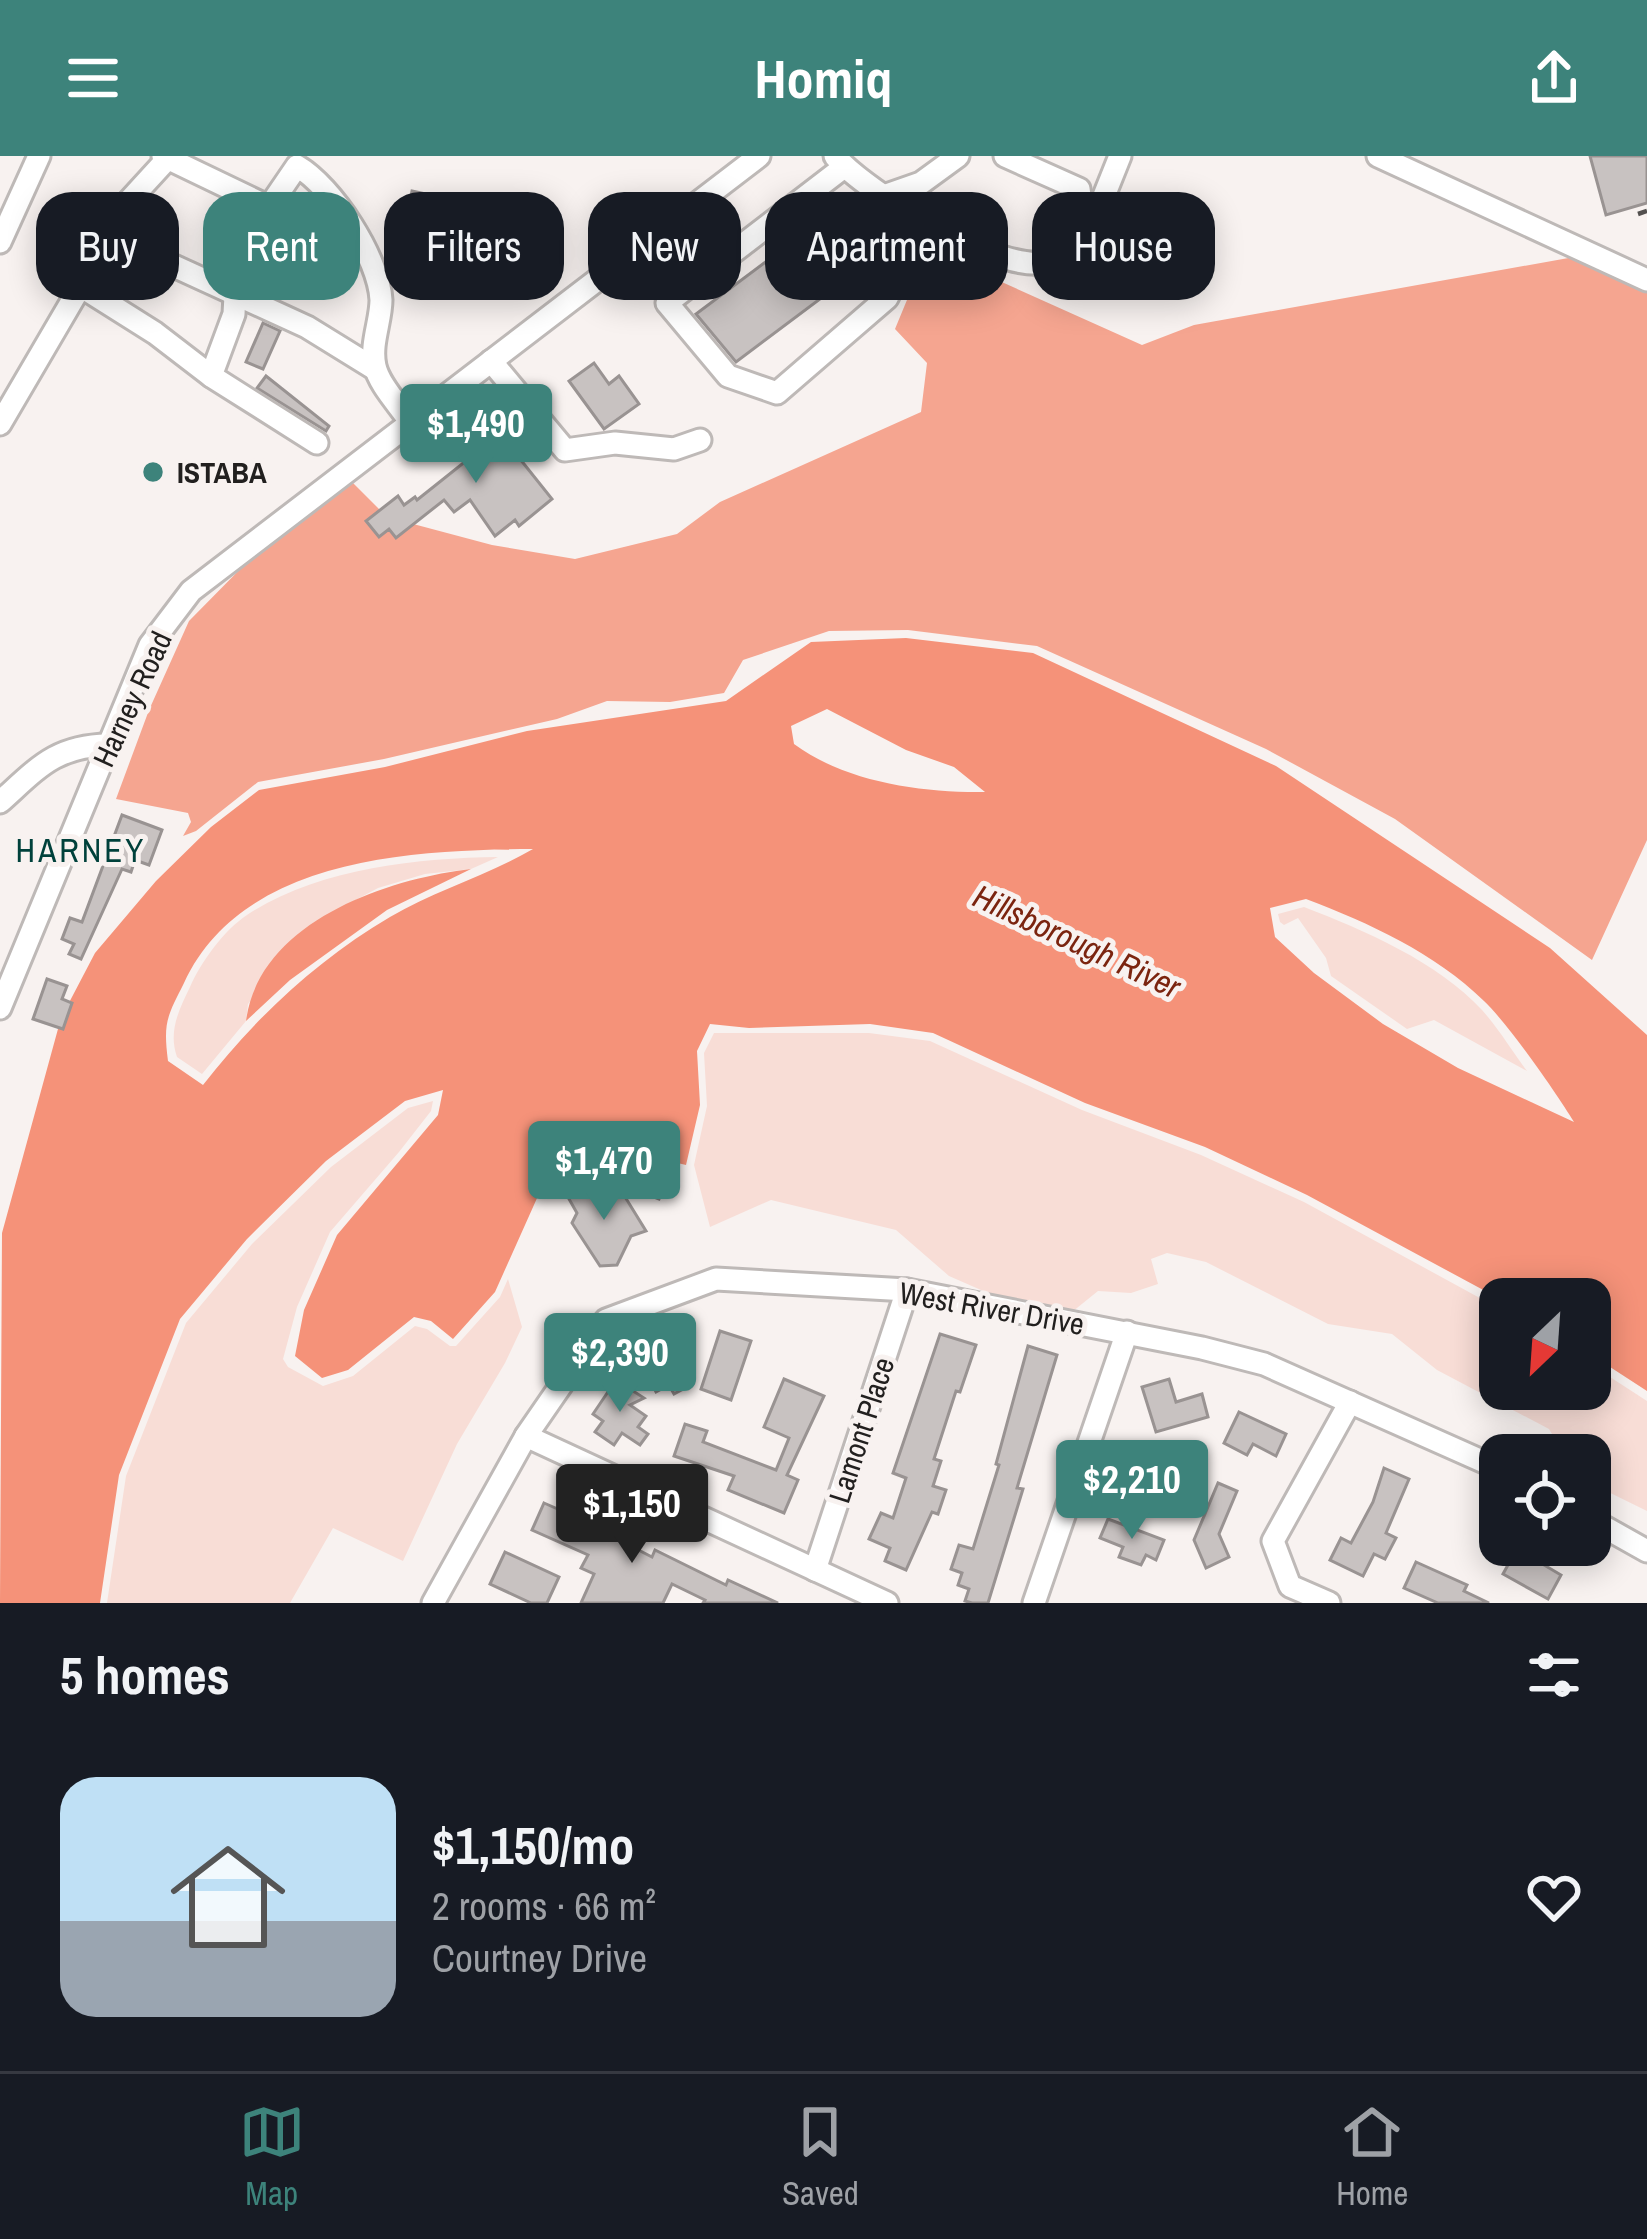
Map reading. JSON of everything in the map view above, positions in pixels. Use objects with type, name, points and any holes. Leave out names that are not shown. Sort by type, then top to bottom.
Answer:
[{"type":"street","points":[[0,242],[39,156]]},
{"type":"street","name":"Harney Road","points":[[0,1008],[150,645],[191,591],[759,156]]},
{"type":"street","points":[[895,192],[920,183],[958,156]]},
{"type":"street","points":[[1004,156],[1079,192]]},
{"type":"street","points":[[1106,192],[1120,156]]},
{"type":"street","points":[[1378,156],[1647,280]]},
{"type":"street","points":[[137,192],[167,157],[238,192]]},
{"type":"street","points":[[279,192],[299,161],[334,199],[363,245],[381,297],[375,369]]},
{"type":"street","points":[[803,192],[840,162],[875,192]]},
{"type":"street","points":[[765,223],[667,302],[728,376],[776,393],[885,300]]},
{"type":"street","points":[[0,424],[73,300]]},
{"type":"street","points":[[103,300],[317,443]]},
{"type":"street","points":[[211,376],[235,300]]},
{"type":"street","points":[[248,300],[307,327],[375,369],[410,422]]},
{"type":"street","points":[[491,361],[565,450],[615,443],[674,448],[700,440]]},
{"type":"street","points":[[0,802],[38,768],[73,746],[108,745]]},
{"type":"street","name":"West River Drive","points":[[433,1603],[526,1436],[606,1320],[716,1279],[907,1290],[1264,1364],[1479,1460]]},
{"type":"street","name":"Lamont Place","points":[[815,1570],[907,1290]]},
{"type":"street","points":[[1034,1603],[1127,1332]]},
{"type":"street","points":[[1329,1603],[1289,1586],[1273,1541],[1350,1402]]},
{"type":"street","points":[[526,1436],[887,1603]]},
{"type":"street","points":[[1611,1531],[1647,1552]]},
{"type":"shaded area","points":[[1574,257],[1647,291],[1647,840],[1592,960],[1395,819],[1266,749],[1037,646],[908,630],[829,631],[743,660],[724,693],[670,702],[607,701],[557,719],[258,782],[183,836],[191,822],[188,813],[116,799],[189,621],[261,548],[350,480],[387,517],[492,545],[575,559],[677,534],[720,502],[921,412],[927,363],[895,329],[907,300],[1008,300],[1008,285],[1032,296],[1032,300],[1042,300],[1142,345],[1194,325]]},
{"type":"shaded area","points":[[498,857],[471,869],[425,874],[378,888],[313,923],[248,1004],[246,1021],[202,1074],[177,1057],[176,1021],[195,977],[222,938],[247,915],[304,887],[368,869]]},
{"type":"shaded area","points":[[1304,907],[1375,937],[1444,977],[1482,1010],[1527,1071],[1434,1020],[1407,1029],[1331,976],[1326,958],[1298,918],[1284,925],[1280,922],[1278,914]]},
{"type":"shaded area","points":[[714,1033],[869,1033],[930,1041],[1082,1110],[1201,1155],[1304,1202],[1479,1298],[1479,1392],[1437,1370],[1392,1334],[1328,1324],[1206,1262],[1167,1253],[1151,1259],[1158,1284],[1131,1293],[1098,1291],[1072,1312],[997,1297],[949,1276],[896,1230],[771,1200],[710,1227],[694,1165],[707,1106],[704,1053]]},
{"type":"shaded area","points":[[433,1101],[431,1111],[399,1152],[330,1232],[297,1307],[283,1359],[288,1367],[323,1386],[353,1376],[415,1326],[456,1346],[500,1297],[508,1279],[522,1327],[457,1444],[403,1561],[333,1528],[290,1603],[107,1603],[126,1476],[186,1323],[252,1244],[331,1167],[408,1108]]},
{"type":"shaded area","points":[[1611,1378],[1647,1401],[1647,1511],[1611,1493],[1611,1434],[1552,1434],[1513,1410],[1611,1410]]},
{"type":"water","name":"Hillsborough River","points":[[906,638],[1033,653],[1276,766],[1550,948],[1647,1035],[1647,1391],[1611,1368],[1611,1278],[1479,1278],[1479,1288],[1307,1195],[1205,1147],[1085,1103],[933,1033],[870,1024],[749,1028],[710,1024],[697,1051],[700,1105],[686,1165],[606,1146],[552,1142],[542,1187],[495,1292],[453,1339],[431,1321],[414,1317],[348,1370],[322,1378],[295,1356],[304,1310],[337,1235],[438,1115],[443,1090],[405,1101],[326,1161],[247,1239],[180,1319],[119,1475],[100,1603],[0,1603],[2,1233],[61,1018],[95,953],[156,881],[211,827],[259,790],[385,767],[527,731],[726,701],[811,642]],"holes":[[[827,709],[906,750],[954,767],[985,792],[936,790],[860,776],[794,744],[791,726]],[[533,849],[408,907],[337,952],[266,1014],[203,1085],[168,1061],[168,1020],[184,983],[211,941],[246,909],[288,885],[335,869],[436,853]],[[1306,899],[1377,929],[1465,984],[1494,1012],[1574,1122],[1458,1068],[1383,1024],[1314,973],[1275,937],[1270,908]]]},
{"type":"water","points":[[471,869],[387,910],[290,980],[246,1021],[256,986],[300,932],[366,895]]},
{"type":"building","points":[[1590,156],[1647,156],[1647,203],[1606,215]]},
{"type":"building","points":[[765,262],[765,300],[819,300],[736,362],[696,314],[715,300],[741,300],[741,280]]},
{"type":"building","points":[[263,323],[280,331],[263,369],[246,362]]},
{"type":"building","points":[[594,363],[609,384],[619,376],[639,404],[604,429],[569,381]]},
{"type":"building","points":[[266,376],[329,426],[326,431],[257,388]]},
{"type":"building","points":[[494,408],[509,426],[500,434],[552,499],[519,526],[515,520],[495,536],[470,500],[454,512],[444,500],[396,538],[389,529],[379,537],[366,521],[398,496],[404,505],[417,500],[481,449],[466,430]]},
{"type":"building","points":[[122,815],[162,830],[149,865],[135,860],[131,872],[122,869],[81,959],[69,954],[74,944],[62,939],[70,918],[82,922]]},
{"type":"building","points":[[47,979],[67,986],[62,999],[72,1003],[63,1029],[33,1019]]},
{"type":"building","points":[[625,1153],[644,1185],[651,1167],[669,1174],[659,1199],[621,1184],[624,1178],[618,1167]]},
{"type":"building","points":[[577,1182],[592,1194],[622,1192],[646,1231],[631,1236],[617,1265],[600,1266],[572,1223],[577,1213],[569,1199]]},
{"type":"building","points":[[720,1331],[751,1341],[731,1400],[701,1389]]},
{"type":"building","points":[[940,1334],[976,1345],[934,1459],[941,1461],[933,1486],[946,1490],[906,1570],[885,1561],[890,1548],[869,1539],[881,1513],[893,1518],[906,1478],[893,1473]]},
{"type":"building","points":[[1028,1346],[1057,1355],[988,1603],[972,1603],[965,1601],[969,1589],[958,1585],[962,1573],[951,1569],[959,1545],[973,1549]]},
{"type":"building","points":[[674,1358],[689,1386],[674,1394],[669,1385],[656,1392],[646,1372]]},
{"type":"building","points":[[784,1379],[824,1396],[787,1475],[798,1480],[784,1513],[728,1490],[734,1476],[674,1456],[685,1424],[707,1431],[703,1442],[776,1470],[789,1438],[764,1427]]},
{"type":"building","points":[[1169,1379],[1176,1402],[1202,1394],[1208,1417],[1156,1432],[1142,1387]]},
{"type":"building","points":[[616,1380],[644,1398],[630,1405],[646,1416],[638,1427],[648,1434],[640,1445],[622,1433],[614,1445],[595,1432],[603,1421],[593,1414]]},
{"type":"building","points":[[1239,1412],[1286,1434],[1276,1456],[1253,1444],[1247,1455],[1224,1443]]},
{"type":"building","points":[[1384,1468],[1409,1479],[1386,1533],[1396,1538],[1385,1559],[1374,1554],[1363,1576],[1330,1560],[1341,1538],[1351,1543],[1373,1502]]},
{"type":"building","points":[[1218,1483],[1237,1491],[1219,1534],[1229,1557],[1206,1568],[1194,1540]]},
{"type":"building","points":[[544,1503],[601,1528],[605,1519],[628,1530],[623,1542],[652,1557],[655,1550],[726,1585],[728,1580],[778,1603],[703,1603],[705,1600],[672,1584],[663,1603],[581,1603],[594,1574],[581,1568],[588,1555],[532,1530]]},
{"type":"building","points":[[1108,1519],[1164,1540],[1156,1560],[1146,1555],[1141,1565],[1119,1557],[1123,1547],[1100,1538]]},
{"type":"building","points":[[505,1552],[559,1577],[547,1603],[531,1603],[490,1584]]},
{"type":"building","points":[[1416,1562],[1467,1585],[1464,1591],[1489,1603],[1438,1603],[1404,1588]]},
{"type":"building","points":[[1507,1566],[1546,1566],[1561,1575],[1548,1599],[1503,1574]]},
{"type":"railway","points":[[1638,214],[1647,211]]},
{"type":"place","name":"ISTABA","points":[[153,472]]},
{"type":"district","name":"HARNEY","points":[[81,850]]}]
